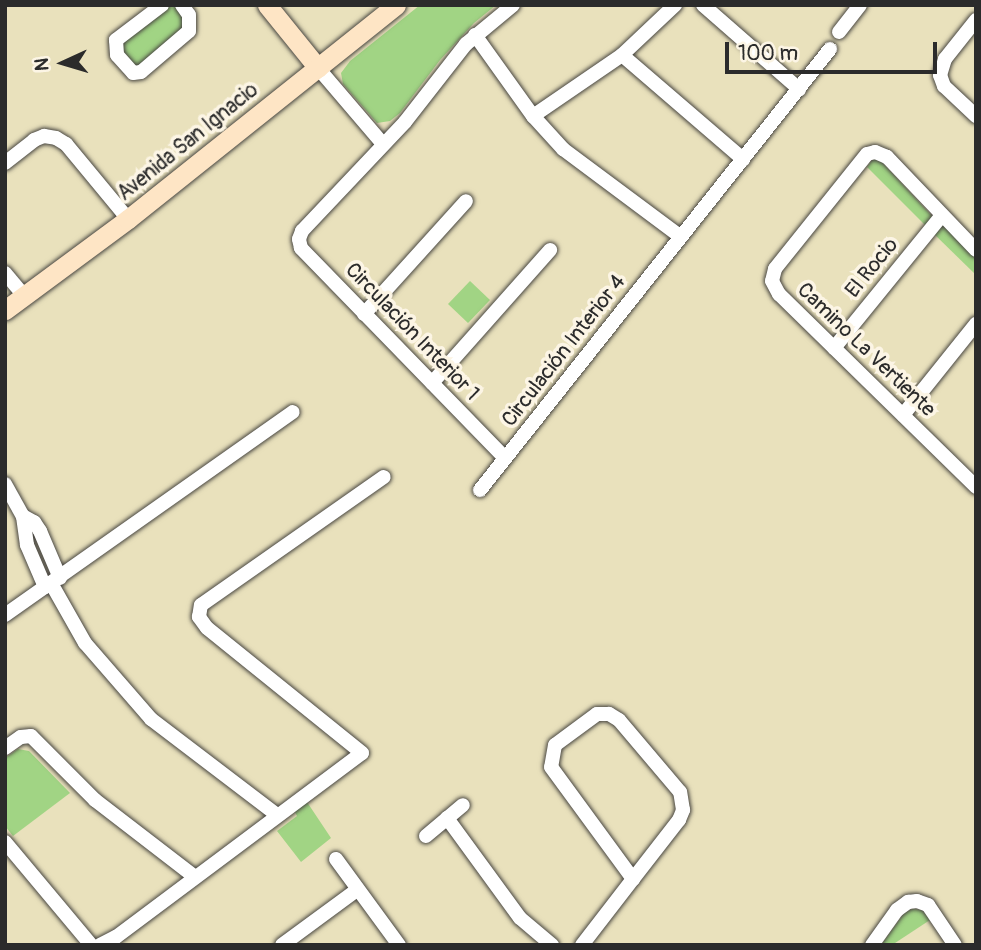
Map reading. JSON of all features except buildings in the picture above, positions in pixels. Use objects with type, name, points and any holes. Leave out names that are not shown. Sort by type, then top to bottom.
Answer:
[{"type":"main road","points":[[267,5],[318,68]]},
{"type":"main road","name":"Avenida San Ignacio","points":[[5,310],[128,219],[396,5]]},
{"type":"street","points":[[162,5],[116,40],[117,55],[133,73],[141,72],[189,31],[190,21],[186,7]]},
{"type":"street","points":[[318,68],[382,143],[405,122],[451,61],[475,35],[513,5]]},
{"type":"street","points":[[533,116],[622,55],[676,5]]},
{"type":"street","points":[[703,5],[799,89]]},
{"type":"street","points":[[839,32],[860,5]]},
{"type":"street","points":[[976,20],[945,59],[940,75],[944,86],[976,116]]},
{"type":"street","points":[[475,35],[533,116],[563,149],[681,237]]},
{"type":"street","name":"Circulación Interior 4","points":[[480,490],[830,49]]},
{"type":"street","points":[[622,55],[743,159]]},
{"type":"street","points":[[5,163],[34,140],[44,136],[56,138],[66,144],[128,219]]},
{"type":"street","name":"Circulación Interior 1","points":[[382,143],[302,231],[299,239],[301,248],[505,458]]},
{"type":"street","name":"Camino La Vertiente","points":[[974,481],[779,294],[772,281],[775,269],[867,155],[875,152],[887,157],[976,250]]},
{"type":"street","points":[[364,314],[466,201]]},
{"type":"street","name":"El Rocio","points":[[834,348],[942,215]]},
{"type":"street","points":[[432,383],[550,250]]},
{"type":"street","points":[[5,273],[24,296]]},
{"type":"street","points":[[903,415],[976,324]]},
{"type":"street","points":[[5,615],[293,412]]},
{"type":"street","points":[[100,945],[116,937],[362,753],[207,628],[199,617],[201,605],[384,477]]},
{"type":"street","points":[[5,484],[23,516],[27,545],[52,583],[85,643],[151,719],[277,815]]},
{"type":"street","points":[[582,945],[634,879],[679,820],[682,798],[619,720],[609,714],[597,714],[555,745],[551,766],[634,879]]},
{"type":"street","points":[[5,748],[21,737],[31,736],[95,800],[195,877]]},
{"type":"street","points":[[426,836],[463,805]]},
{"type":"street","points":[[447,818],[520,918],[552,945]]},
{"type":"street","points":[[5,842],[91,945]]},
{"type":"street","points":[[336,859],[399,945]]},
{"type":"street","points":[[282,945],[357,890]]},
{"type":"street","points":[[872,945],[897,911],[908,902],[917,901],[928,905],[955,945]]},
{"type":"green space","points":[[162,5],[182,5],[190,21],[133,73],[116,40]]},
{"type":"green space","points":[[420,5],[496,5],[474,23],[440,60],[400,113],[390,121],[377,123],[343,84],[341,73],[350,61]]},
{"type":"green space","points":[[873,159],[879,159],[931,215],[932,220],[926,226],[867,167]]},
{"type":"green space","points":[[940,225],[945,225],[976,257],[976,275],[933,233]]},
{"type":"green space","points":[[470,281],[490,300],[468,323],[448,304]]},
{"type":"green space","points":[[18,749],[29,751],[70,793],[13,836],[5,826],[5,758]]},
{"type":"green space","points":[[301,793],[331,838],[301,862],[277,831],[297,816],[290,802]]},
{"type":"green space","points":[[922,910],[930,920],[892,945],[881,945],[905,912]]}]
